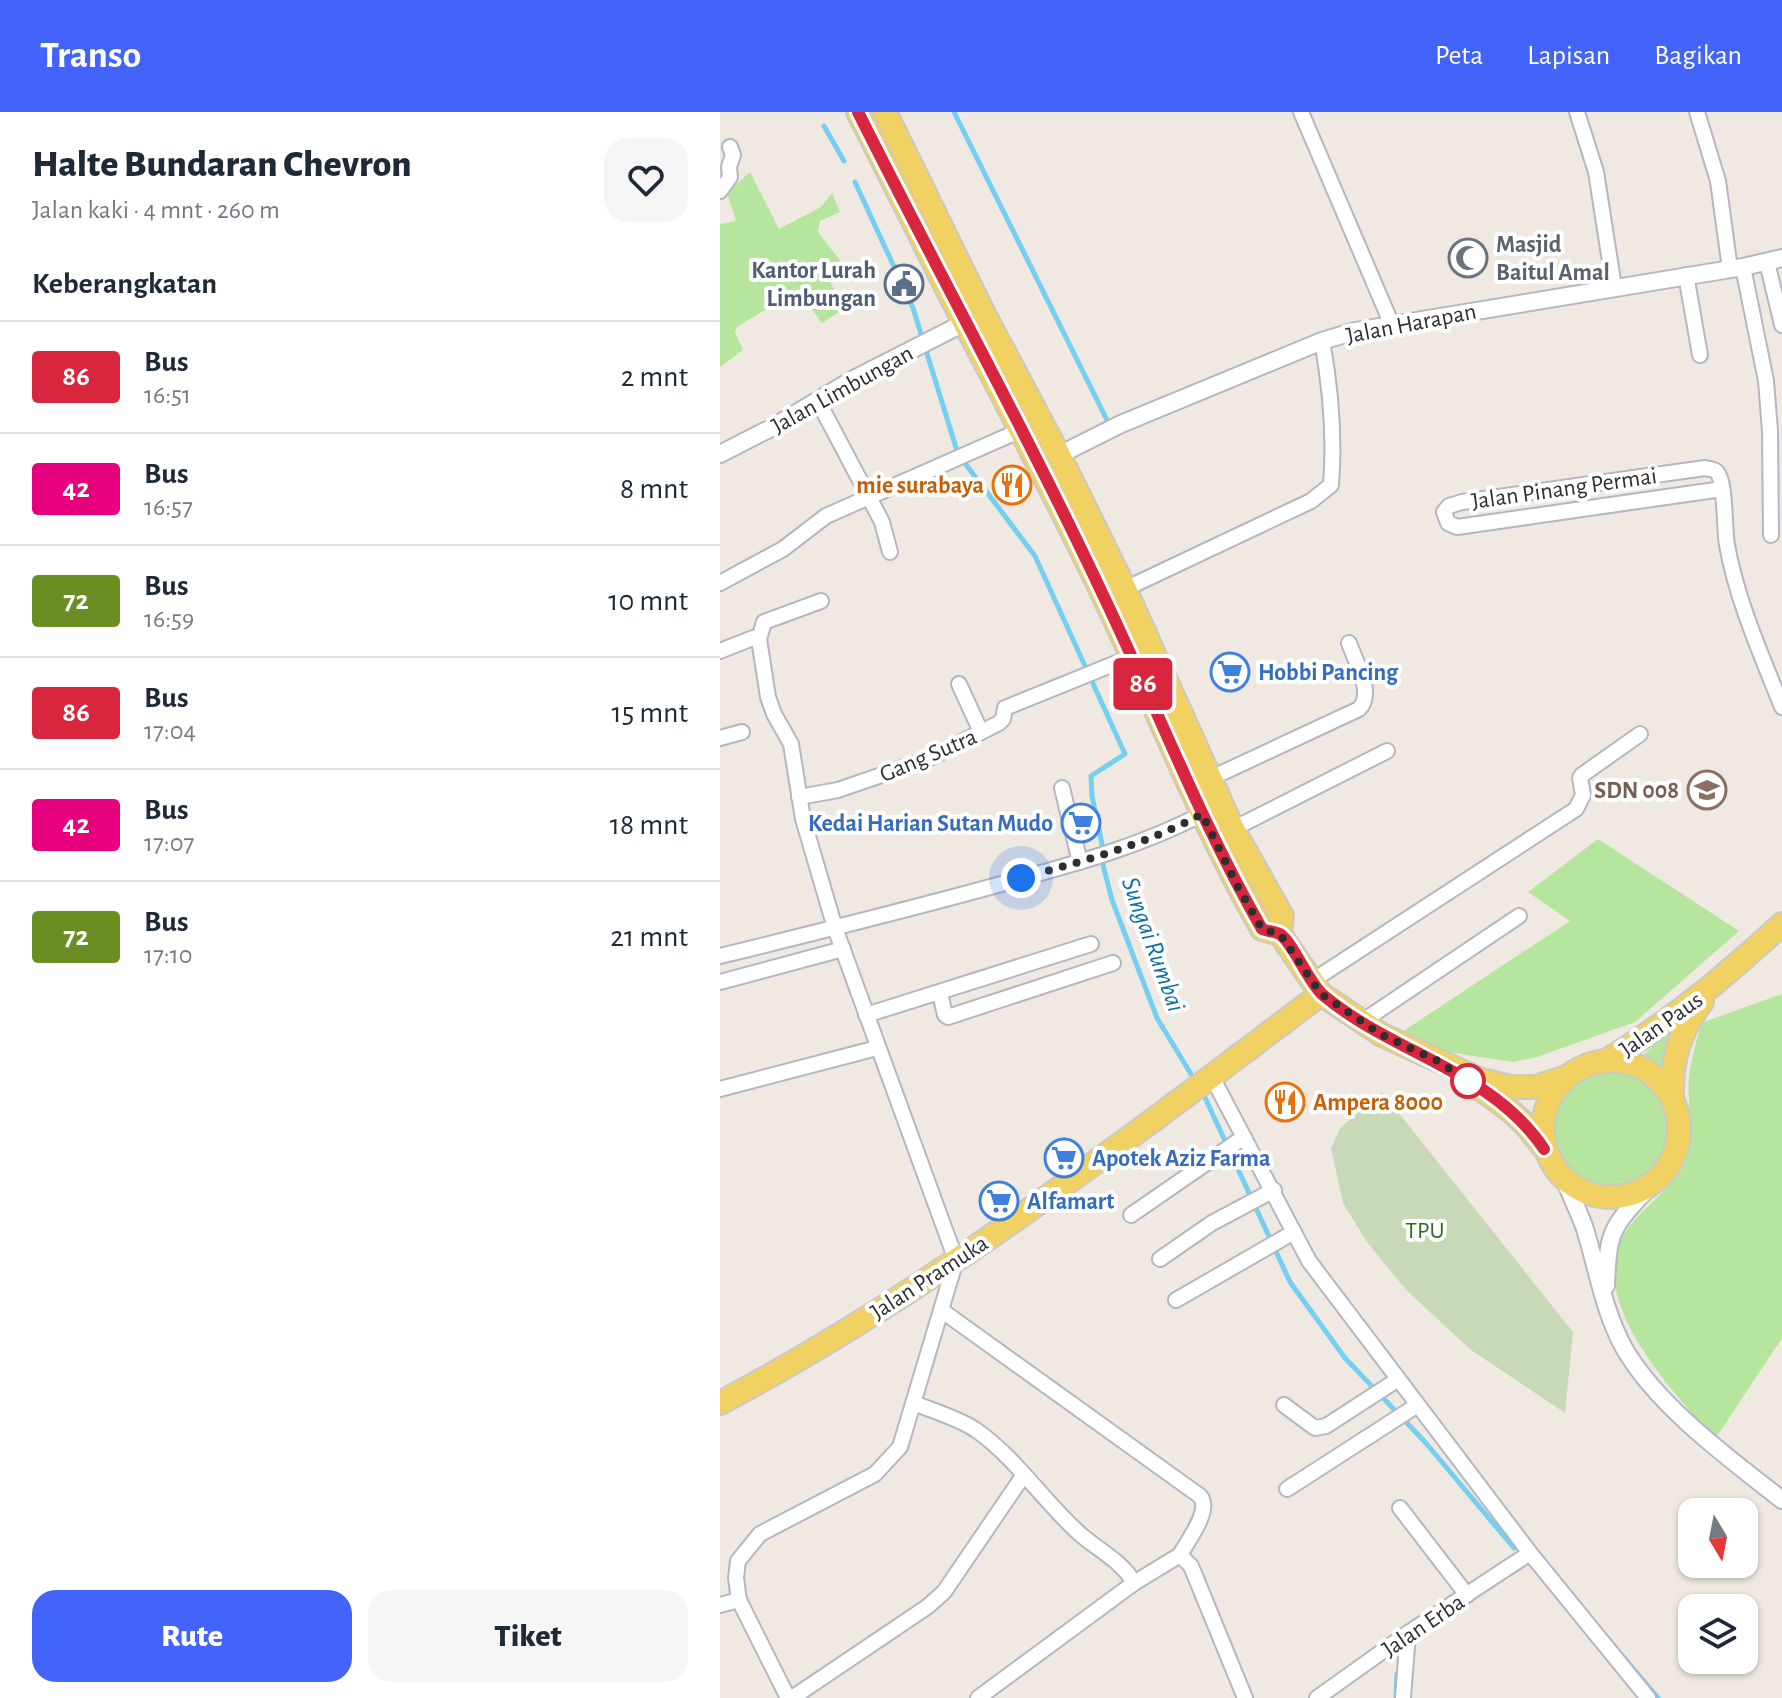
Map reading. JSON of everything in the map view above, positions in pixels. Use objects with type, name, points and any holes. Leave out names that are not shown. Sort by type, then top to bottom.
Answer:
[{"type":"main road","points":[[858,112],[1021,430],[1238,887],[1275,927],[1317,987],[1382,1035],[1481,1080],[1510,1087],[1535,1087],[1566,1077],[1584,1066],[1606,1061],[1627,1063],[1647,1071],[1662,1083],[1672,1098],[1678,1114],[1677,1147],[1663,1174],[1650,1186],[1634,1194],[1617,1198],[1599,1197],[1581,1191],[1565,1181],[1551,1165],[1529,1126],[1510,1108],[1436,1060]]},
{"type":"main road","points":[[885,112],[1125,589],[1275,927]]},
{"type":"main road","name":"Jalan Paus","points":[[1606,1061],[1715,986],[1782,924]]},
{"type":"main road","name":"Jalan Paus","points":[[1672,1098],[1671,1070],[1677,1046],[1691,1016],[1715,986]]},
{"type":"main road","name":"Jalan Pramuka","points":[[720,1403],[851,1327],[1027,1212],[1186,1095],[1317,987]]},
{"type":"main road","points":[[1544,1149],[1544,1111],[1552,1093],[1566,1077]]},
{"type":"street","points":[[1301,112],[1392,325]]},
{"type":"street","points":[[1577,112],[1596,172],[1614,287]]},
{"type":"street","points":[[1697,112],[1718,181],[1736,268],[1766,381],[1771,535]]},
{"type":"street","points":[[720,191],[730,177],[733,155],[730,147]]},
{"type":"street","name":"Jalan Harapan","points":[[1059,455],[1121,424],[1322,341],[1355,331],[1775,260]]},
{"type":"street","points":[[1775,260],[1782,325]]},
{"type":"street","points":[[1686,275],[1700,355]]},
{"type":"street","name":"Jalan Limbungan","points":[[720,454],[850,381],[964,323]]},
{"type":"street","points":[[1125,589],[1311,501],[1331,485],[1333,418],[1322,341]]},
{"type":"street","points":[[818,401],[882,522],[890,552]]},
{"type":"street","points":[[720,583],[783,549],[826,516],[1021,430]]},
{"type":"street","name":"Jalan Pinang Permai","points":[[1705,468],[1718,473],[1722,489],[1457,527],[1448,523],[1444,512],[1449,506],[1462,502],[1569,486],[1705,468]]},
{"type":"street","points":[[1569,486],[1573,510]]},
{"type":"street","points":[[1722,489],[1724,531],[1734,583],[1782,707]]},
{"type":"street","points":[[821,601],[764,622],[759,639],[768,697],[791,744],[803,819],[835,928],[956,1260],[900,1447],[875,1474],[760,1534],[738,1561],[736,1578],[739,1600],[790,1698],[927,1607],[944,1592],[1023,1476]]},
{"type":"street","points":[[720,651],[753,638],[759,639]]},
{"type":"street","points":[[1209,779],[1359,709],[1365,703],[1367,694],[1349,643]]},
{"type":"street","name":"Gang Sutra","points":[[799,797],[838,790],[928,759],[1003,719],[1005,708],[1131,657]]},
{"type":"street","points":[[959,684],[981,732]]},
{"type":"street","points":[[720,738],[742,732]]},
{"type":"street","points":[[1317,987],[1576,809],[1583,795],[1582,775],[1640,734]]},
{"type":"street","points":[[1233,829],[1387,751]]},
{"type":"street","points":[[1062,788],[1080,862]]},
{"type":"street","points":[[720,956],[1104,856],[1168,832],[1202,814]]},
{"type":"street","points":[[1363,1021],[1519,916]]},
{"type":"street","points":[[866,1015],[1091,944]]},
{"type":"street","points":[[720,982],[843,949]]},
{"type":"street","points":[[940,993],[948,1017],[1113,963]]},
{"type":"street","points":[[720,1089],[877,1048]]},
{"type":"street","points":[[1211,1075],[1234,1145],[1274,1190],[1309,1261],[1384,1388],[1530,1553],[1648,1698]]},
{"type":"street","points":[[1131,1215],[1234,1145]]},
{"type":"street","points":[[1565,1181],[1583,1225],[1605,1302],[1623,1346],[1645,1380],[1712,1443],[1782,1500]]},
{"type":"street","points":[[1605,1302],[1607,1253],[1612,1231],[1650,1186]]},
{"type":"street","points":[[1160,1259],[1212,1223],[1274,1190]]},
{"type":"street","points":[[1176,1300],[1294,1232]]},
{"type":"street","points":[[941,1310],[1205,1502],[1205,1513],[1180,1555],[1134,1583],[978,1698]]},
{"type":"street","points":[[1284,1405],[1315,1428],[1326,1426],[1384,1388]]},
{"type":"street","points":[[914,1403],[972,1428],[1008,1455],[1023,1476],[1080,1534],[1126,1570],[1134,1583]]},
{"type":"street","points":[[1287,1489],[1406,1413]]},
{"type":"street","points":[[1400,1508],[1467,1595]]},
{"type":"street","name":"Jalan Erba","points":[[1317,1698],[1408,1633],[1530,1553]]},
{"type":"street","points":[[1180,1555],[1191,1566],[1245,1698]]},
{"type":"street","points":[[720,1605],[739,1600]]},
{"type":"street","points":[[1403,1698],[1408,1633]]},
{"type":"green space","points":[[750,172],[779,229],[821,207],[832,193],[840,212],[820,221],[818,232],[845,267],[827,276],[844,309],[822,323],[811,309],[801,303],[772,307],[737,327],[735,332],[743,350],[720,367],[720,224],[736,221],[727,193]]},
{"type":"green space","points":[[1598,839],[1739,931],[1635,1022],[1537,1057],[1513,1062],[1441,1051],[1402,1032],[1570,921],[1528,892]]},
{"type":"green space","points":[[1782,994],[1782,1338],[1715,1439],[1657,1371],[1639,1344],[1624,1315],[1616,1287],[1615,1259],[1625,1233],[1668,1187],[1687,1157],[1690,1138],[1689,1077],[1701,1023]]},
{"type":"green space","points":[[1684,1014],[1663,1072],[1642,1057]]},
{"type":"green space","points":[[1610,1068],[1633,1073],[1652,1086],[1665,1105],[1670,1128],[1665,1151],[1652,1170],[1633,1183],[1610,1188],[1587,1183],[1568,1170],[1555,1151],[1550,1128],[1555,1105],[1568,1086],[1587,1073]]},
{"type":"green space","name":"TPU","points":[[1382,1092],[1573,1332],[1565,1413],[1471,1350],[1406,1290],[1367,1242],[1343,1203],[1331,1148],[1341,1127]]},
{"type":"waterway","points":[[954,112],[1107,420]]},
{"type":"waterway","name":"Sungai Rumbai","points":[[824,126],[844,161]]},
{"type":"waterway","name":"Sungai Rumbai","points":[[855,182],[913,308],[958,454],[1035,556],[1125,754],[1091,776],[1103,865],[1112,900],[1157,1018],[1194,1079]]},
{"type":"waterway","name":"Sungai Rumbai","points":[[1202,1091],[1290,1282],[1345,1358],[1425,1442],[1514,1548]]},
{"type":"waterway","name":"Sungai Rumbai","points":[[1620,1653],[1658,1698]]},
{"type":"waterway","points":[[1396,1698],[1397,1674]]},
{"type":"bus line","name":"86","points":[[858,112],[964,323],[1039,462],[1105,598],[1189,787],[1262,929],[1280,934],[1321,994],[1382,1035],[1436,1060],[1510,1108],[1529,1126],[1544,1149]]},
{"type":"place","name":"Masjid Baitul Amal","points":[[1468,258]]},
{"type":"place","name":"Kantor Lurah Limbungan","points":[[904,284]]},
{"type":"place","name":"mie surabaya","points":[[1012,485]]},
{"type":"place","name":"Hobbi Pancing","points":[[1230,672]]},
{"type":"place","name":"SDN 008","points":[[1707,790]]},
{"type":"place","name":"Kedai Harian Sutan Mudo","points":[[1081,823]]},
{"type":"place","name":"Ampera 8000","points":[[1285,1102]]},
{"type":"place","name":"Apotek Aziz Farma","points":[[1064,1158]]},
{"type":"place","name":"Alfamart","points":[[999,1201]]},
{"type":"route","points":[[1021,878],[1110,854],[1168,832],[1202,814],[1262,929],[1280,934],[1321,994],[1382,1035],[1436,1060],[1468,1081]]}]
